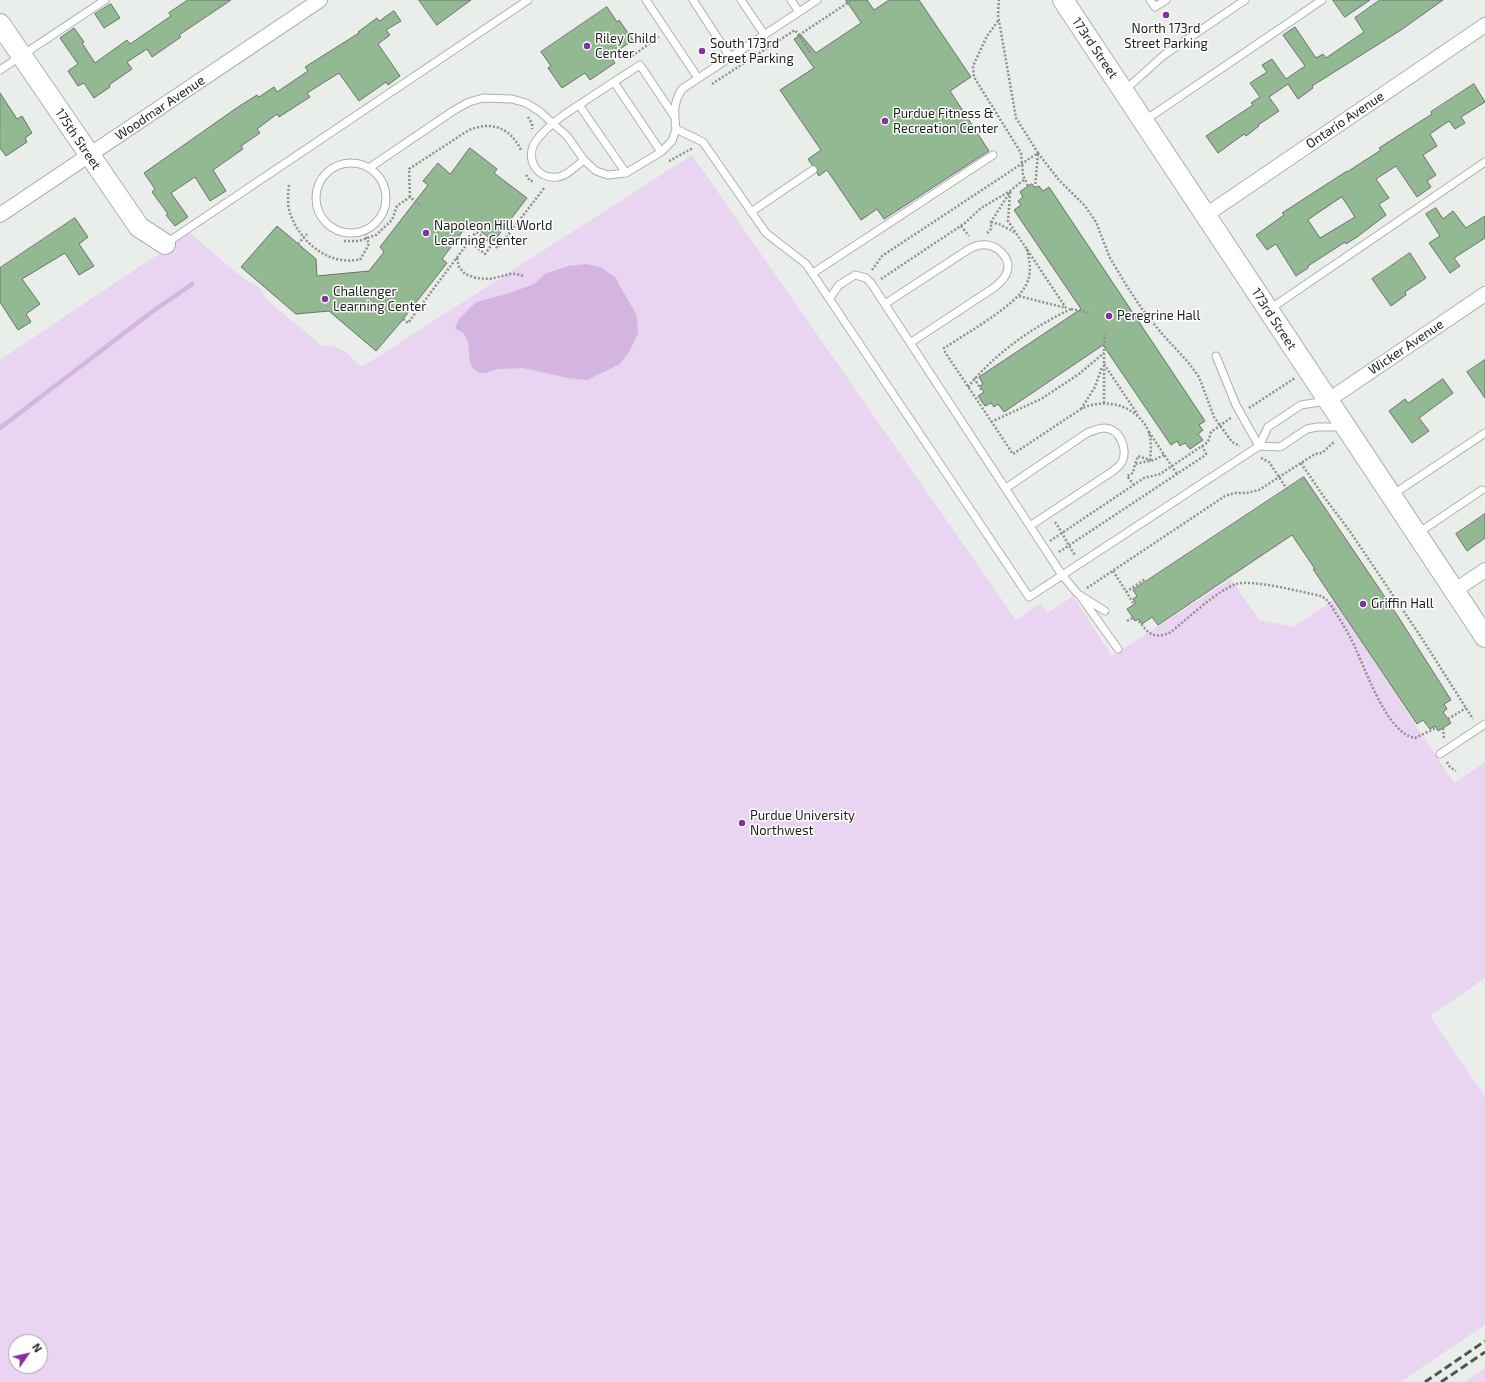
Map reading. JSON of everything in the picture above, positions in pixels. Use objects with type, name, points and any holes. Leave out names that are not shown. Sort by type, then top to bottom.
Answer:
[{"type":"street","name":"Woodmar Avenue","points":[[0,215],[320,0]]},
{"type":"street","name":"173rd Street","points":[[1063,0],[1327,401],[1485,637]]},
{"type":"street","name":"175th Street","points":[[0,24],[139,227],[165,244]]},
{"type":"street","name":"Ontario Avenue","points":[[1206,216],[1485,25]]},
{"type":"street","name":"Wicker Avenue","points":[[1327,401],[1485,294]]},
{"type":"street","points":[[1454,591],[1485,570]]},
{"type":"lane","points":[[0,70],[104,0]]},
{"type":"lane","points":[[165,244],[528,0]]},
{"type":"lane","points":[[646,0],[698,78]]},
{"type":"lane","points":[[693,0],[730,57]]},
{"type":"lane","points":[[741,0],[764,34]]},
{"type":"lane","points":[[791,0],[799,12]]},
{"type":"lane","points":[[369,168],[453,111],[469,102],[483,98],[512,99],[526,103],[539,110],[567,136],[584,160],[596,171],[608,175],[626,173],[662,152],[672,141],[676,129],[674,116],[675,99],[682,89],[817,0]]},
{"type":"lane","points":[[1150,0],[1155,8],[1166,0]]},
{"type":"lane","points":[[1124,92],[1164,55],[1245,0]]},
{"type":"lane","points":[[1143,122],[1322,0]]},
{"type":"lane","points":[[584,160],[560,177],[548,177],[536,169],[531,158],[532,148],[552,123],[640,65],[674,116]]},
{"type":"lane","points":[[614,82],[662,152]]},
{"type":"lane","points":[[579,105],[626,173]]},
{"type":"lane","points":[[676,129],[703,142],[766,233],[806,264],[813,273],[1028,597],[1260,446],[1280,446],[1307,429],[1317,427],[1346,428]]},
{"type":"lane","points":[[813,273],[993,155]]},
{"type":"lane","points":[[1268,310],[1485,162]]},
{"type":"lane","points":[[346,163],[358,163],[369,168],[378,175],[384,184],[386,195],[385,206],[381,217],[364,231],[352,233],[340,231],[330,226],[322,217],[317,206],[316,195],[319,183],[326,174],[335,167],[346,163]]},
{"type":"lane","points":[[751,212],[813,170]]},
{"type":"lane","points":[[885,304],[969,249],[980,244],[998,248],[1004,254],[1008,271],[1004,279],[995,287],[910,343]]},
{"type":"lane","points":[[830,298],[839,285],[846,279],[855,275],[866,278],[872,285],[1062,575],[1078,594],[1118,649]]},
{"type":"lane","points":[[1216,356],[1241,414],[1260,446]]},
{"type":"lane","points":[[1260,446],[1268,427],[1275,422],[1301,405],[1327,401]]},
{"type":"lane","points":[[1006,488],[1087,433],[1096,429],[1106,428],[1114,432],[1120,438],[1124,447],[1122,463],[1113,471],[1030,526]]},
{"type":"lane","points":[[1391,496],[1485,433]]},
{"type":"lane","points":[[1416,534],[1482,490]]},
{"type":"lane","points":[[1078,594],[1105,610]]},
{"type":"lane","points":[[1440,754],[1482,726]]},
{"type":"path","points":[[799,35],[852,0]]},
{"type":"path","points":[[998,21],[987,36],[973,66],[972,72],[974,78],[1021,153],[1025,179],[1028,186]]},
{"type":"path","points":[[706,88],[795,30],[810,52]]},
{"type":"path","points":[[420,205],[410,197],[409,169],[469,130],[479,126],[501,128],[510,134],[521,150]]},
{"type":"path","points":[[1035,188],[1038,153],[1059,180],[1085,206],[1096,222],[1110,258],[1128,288],[1142,309],[1188,362],[1199,377],[1214,417],[1220,426],[1232,442],[1269,462],[1287,489]]},
{"type":"path","points":[[467,225],[498,248],[553,177]]},
{"type":"path","points":[[872,285],[961,226],[981,208],[1010,191],[1025,179]]},
{"type":"path","points":[[289,185],[288,198],[290,211],[295,225],[304,238],[327,256],[341,260],[360,260],[369,244],[364,231]]},
{"type":"path","points":[[986,234],[989,233],[991,229],[991,222],[1010,191]]},
{"type":"path","points":[[1010,191],[1008,221],[1066,308]]},
{"type":"path","points":[[344,241],[352,242],[367,239],[376,235],[387,225],[395,213],[397,206],[410,197]]},
{"type":"path","points":[[991,222],[1005,226],[1017,233]]},
{"type":"path","points":[[961,226],[968,236],[972,234]]},
{"type":"path","points":[[403,319],[408,323],[476,232]]},
{"type":"path","points":[[298,244],[307,234]]},
{"type":"path","points":[[469,242],[485,254],[492,244]]},
{"type":"path","points":[[1028,249],[1030,270],[1026,286],[1019,296],[1012,303],[944,348],[945,352],[991,422],[1013,454],[1081,409],[1093,404],[1104,403],[1122,406],[1139,417]]},
{"type":"path","points":[[457,257],[459,267],[465,274],[476,278],[490,279],[510,274],[524,276]]},
{"type":"path","points":[[1019,296],[1090,313]]},
{"type":"path","points":[[968,387],[974,378],[1010,346],[1071,309]]},
{"type":"path","points":[[1104,403],[1105,334]]},
{"type":"path","points":[[991,422],[1041,399],[1079,374],[1104,353]]},
{"type":"path","points":[[1081,409],[1095,387],[1104,364]]},
{"type":"path","points":[[1104,364],[1177,474]]},
{"type":"path","points":[[1043,546],[1144,478],[1160,474],[1208,442],[1211,432],[1307,370]]},
{"type":"path","points":[[974,378],[982,391]]},
{"type":"path","points":[[1078,594],[1225,496],[1235,493],[1252,493],[1315,454],[1322,453],[1346,428]]},
{"type":"path","points":[[1148,430],[1151,441],[1150,460]]},
{"type":"path","points":[[1051,557],[1204,456],[1206,454],[1202,445]]},
{"type":"path","points":[[1136,464],[1164,455]]},
{"type":"path","points":[[1134,485],[1127,476],[1133,473],[1138,456],[1150,460]]},
{"type":"path","points":[[1301,463],[1353,536],[1466,708],[1482,726]]},
{"type":"path","points":[[1049,514],[1063,533],[1068,546],[1080,563]]},
{"type":"path","points":[[1113,571],[1134,604]]},
{"type":"path","points":[[1126,592],[1146,579]]},
{"type":"path","points":[[1139,621],[1150,634],[1157,636],[1164,635],[1171,632],[1215,597],[1237,584],[1256,583],[1321,596],[1330,604],[1351,638],[1380,704],[1396,726],[1405,734],[1415,738],[1436,728]]},
{"type":"path","points":[[1127,621],[1133,618]]},
{"type":"path","points":[[1448,720],[1466,708]]},
{"type":"shaded area","name":"Purdue University Northwest","points":[[692,155],[1016,620],[1040,603],[1048,613],[1073,596],[1112,656],[1231,579],[1259,620],[1294,627],[1333,600],[1454,783],[1485,762],[1485,978],[1430,1016],[1485,1097],[1485,1325],[1400,1382],[0,1382],[0,360],[190,233],[245,280],[258,286],[266,299],[322,346],[333,346],[338,348],[348,354],[361,366],[365,365]]},
{"type":"shaded area","points":[[586,264],[600,267],[615,277],[637,316],[638,334],[629,352],[620,364],[587,380],[568,378],[523,368],[498,369],[486,373],[479,373],[473,368],[470,362],[467,340],[461,332],[455,329],[459,319],[476,302],[507,294],[534,284],[545,274],[568,266]]},
{"type":"shaded area","points":[[1485,1368],[1485,1382],[1465,1382]]},
{"type":"building","points":[[188,0],[231,0],[179,35],[181,37],[152,57],[147,49],[127,62],[132,69],[109,85],[110,87],[94,98],[84,83],[78,86],[68,71],[78,64],[60,38],[74,28],[84,42],[82,43],[95,63],[127,40],[130,44],[171,16],[169,13]]},
{"type":"building","points":[[419,0],[471,0],[437,25]]},
{"type":"building","name":"Purdue Fitness & Recreation Center","points":[[846,0],[867,0],[874,10],[889,0],[919,0],[971,77],[950,91],[989,151],[884,219],[877,209],[861,220],[827,170],[819,176],[817,173],[817,168],[812,165],[808,159],[821,150],[780,90],[814,68],[794,39],[801,35],[816,53],[861,23]]},
{"type":"building","points":[[1333,0],[1370,0],[1345,17]]},
{"type":"building","points":[[1380,0],[1443,0],[1401,30],[1312,86],[1313,88],[1298,99],[1288,84],[1269,97],[1279,111],[1258,125],[1259,126],[1246,136],[1244,134],[1218,153],[1206,136],[1253,105],[1251,103],[1260,97],[1250,83],[1267,72],[1262,65],[1272,59],[1286,79],[1305,66],[1283,35],[1295,27],[1316,58],[1323,54],[1326,58],[1364,32],[1355,18]]},
{"type":"building","points":[[111,4],[120,18],[104,28],[95,14]]},
{"type":"building","name":"Riley Child Center","points":[[607,7],[617,22],[619,20],[633,40],[610,56],[615,63],[590,80],[585,73],[562,88],[548,68],[551,66],[541,52]]},
{"type":"building","points":[[394,11],[401,21],[386,30],[390,35],[378,44],[400,76],[388,85],[386,82],[359,101],[339,73],[307,93],[310,97],[279,117],[277,114],[257,129],[260,133],[241,146],[243,149],[213,170],[226,191],[210,201],[195,177],[171,193],[188,217],[175,226],[166,215],[168,214],[152,192],[155,189],[144,173],[257,95],[259,97],[274,87],[277,92],[308,71],[305,67],[359,33],[358,32],[377,18],[379,21]]},
{"type":"building","points":[[1474,84],[1485,102],[1461,117],[1465,123],[1455,129],[1449,121],[1430,134],[1437,146],[1423,155],[1436,175],[1427,181],[1431,187],[1417,197],[1396,166],[1376,179],[1389,198],[1379,204],[1386,215],[1357,237],[1346,244],[1345,242],[1308,266],[1308,268],[1296,276],[1276,244],[1267,250],[1256,235],[1284,215],[1282,213],[1381,150],[1379,148],[1432,114],[1431,112]],"holes":[[[1342,197],[1355,217],[1320,238],[1308,220]]]},
{"type":"building","points":[[0,93],[17,119],[22,116],[32,133],[25,138],[27,142],[6,156],[0,148]]},
{"type":"building","name":"Napoleon Hill World Learning Center","points":[[470,148],[497,169],[494,173],[527,198],[494,241],[469,223],[442,259],[447,263],[376,351],[329,311],[296,314],[241,267],[277,226],[316,259],[317,276],[369,271],[384,252],[380,247],[428,185],[423,181],[438,163],[450,174]]},
{"type":"building","name":"Peregrine Hall","points":[[1032,184],[1035,188],[1039,186],[1043,191],[1049,187],[1205,421],[1199,425],[1203,430],[1198,434],[1203,440],[1190,449],[1185,443],[1180,446],[1177,441],[1171,445],[1103,345],[1004,412],[998,404],[994,407],[991,403],[985,406],[978,396],[984,392],[980,386],[983,384],[979,377],[1081,309],[1014,210],[1021,205],[1018,201],[1023,197],[1020,192]]},
{"type":"building","points":[[1436,208],[1443,219],[1453,211],[1466,228],[1485,216],[1485,238],[1454,258],[1460,266],[1450,273],[1429,243],[1440,236],[1426,214]]},
{"type":"building","points":[[75,218],[88,237],[79,244],[94,266],[79,275],[65,253],[22,279],[40,304],[26,314],[31,322],[18,330],[0,302],[0,268]]},
{"type":"building","points":[[1410,253],[1426,278],[1405,292],[1406,295],[1391,306],[1372,279]]},
{"type":"building","points":[[1485,360],[1485,398],[1467,372]]},
{"type":"building","points":[[1443,379],[1453,393],[1419,418],[1429,431],[1412,443],[1389,411],[1405,399],[1408,403]]},
{"type":"building","name":"Griffin Hall","points":[[1304,477],[1399,618],[1451,700],[1444,704],[1447,709],[1443,712],[1451,723],[1438,731],[1435,726],[1430,729],[1423,720],[1417,724],[1313,569],[1315,569],[1292,535],[1158,625],[1152,617],[1142,624],[1139,619],[1135,621],[1127,609],[1136,603],[1133,599],[1137,596],[1133,590]]},
{"type":"building","points":[[1485,514],[1485,538],[1467,551],[1456,534]]},
{"type":"waterway","points":[[0,428],[149,314],[192,284]]},
{"type":"railway","points":[[1425,1382],[1485,1341]]},
{"type":"railway","points":[[1441,1382],[1485,1352]]},
{"type":"place","name":"North 173rd Street Parking","points":[[1166,15]]},
{"type":"place","name":"Riley Child Center","points":[[587,46]]},
{"type":"place","name":"South 173rd Street Parking","points":[[702,51]]},
{"type":"place","name":"Purdue Fitness & Recreation Center","points":[[885,121]]},
{"type":"place","name":"Napoleon Hill World Learning Center","points":[[426,233]]},
{"type":"place","name":"Challenger Learning Center","points":[[325,299]]},
{"type":"place","name":"Peregrine Hall","points":[[1109,316]]},
{"type":"place","name":"Griffin Hall","points":[[1363,604]]},
{"type":"place","name":"Purdue University Northwest","points":[[742,823]]}]
